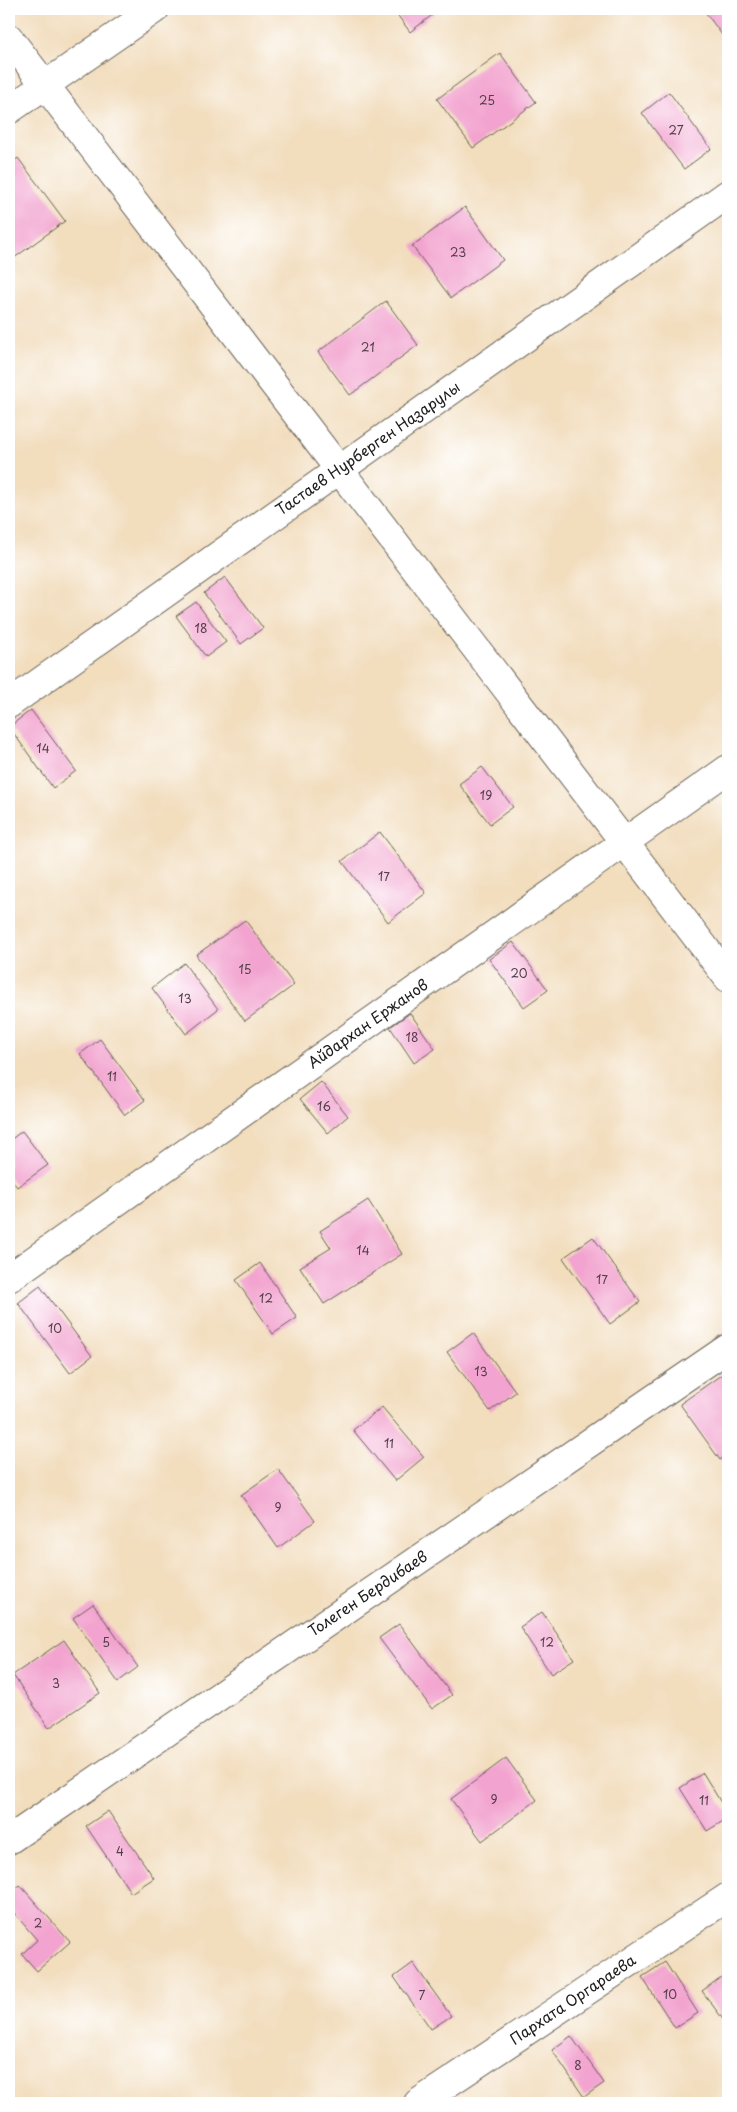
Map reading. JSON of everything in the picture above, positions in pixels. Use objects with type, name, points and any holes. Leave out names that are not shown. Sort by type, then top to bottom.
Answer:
[{"type":"street","points":[[9,110],[155,9]]},
{"type":"street","points":[[9,38],[728,978]]},
{"type":"street","name":"Тастаев Нурберген Назарулы","points":[[9,704],[728,194]]},
{"type":"street","name":"Айдархан Ержанов","points":[[9,1278],[728,769]]},
{"type":"street","name":"Толеген Бердибаев","points":[[9,1840],[728,1348]]},
{"type":"street","name":"Пархата Оргараева","points":[[418,2103],[728,1897]]},
{"type":"building","points":[[393,9],[440,9],[410,32]]},
{"type":"building","points":[[703,9],[728,9],[728,43]]},
{"type":"building","points":[[500,53],[536,102],[473,148],[437,99]]},
{"type":"building","points":[[669,92],[711,149],[684,169],[642,113]]},
{"type":"building","points":[[18,158],[65,221],[10,261],[9,165]]},
{"type":"building","points":[[465,207],[503,260],[451,298],[412,246]]},
{"type":"building","points":[[386,301],[418,345],[350,395],[318,352]]},
{"type":"building","points":[[225,577],[263,628],[241,644],[204,593]]},
{"type":"building","points":[[196,602],[226,642],[206,657],[176,616]]},
{"type":"building","points":[[31,710],[76,771],[53,788],[9,727]]},
{"type":"building","points":[[482,767],[513,807],[490,824],[459,784]]},
{"type":"building","points":[[380,832],[426,893],[388,922],[342,861]]},
{"type":"building","points":[[245,920],[294,985],[245,1021],[196,955]]},
{"type":"building","points":[[513,942],[548,990],[524,1007],[489,959]]},
{"type":"building","points":[[184,963],[218,1009],[186,1034],[152,988]]},
{"type":"building","points":[[410,1013],[435,1049],[414,1063],[390,1027]]},
{"type":"building","points":[[100,1039],[145,1100],[125,1115],[80,1054]]},
{"type":"building","points":[[321,1082],[348,1116],[328,1133],[300,1099]]},
{"type":"building","points":[[22,1131],[48,1165],[17,1187],[9,1176],[9,1141]]},
{"type":"building","points":[[368,1200],[402,1254],[324,1304],[300,1267],[331,1248],[320,1231]]},
{"type":"building","points":[[593,1237],[640,1302],[610,1324],[563,1258]]},
{"type":"building","points":[[260,1263],[297,1318],[273,1334],[236,1280]]},
{"type":"building","points":[[40,1286],[92,1356],[70,1373],[18,1303]]},
{"type":"building","points":[[473,1333],[516,1392],[490,1411],[447,1352]]},
{"type":"building","points":[[728,1370],[728,1454],[720,1460],[680,1404]]},
{"type":"building","points":[[382,1407],[424,1457],[395,1481],[353,1430]]},
{"type":"building","points":[[278,1469],[315,1521],[278,1548],[241,1495]]},
{"type":"building","points":[[93,1604],[138,1667],[118,1682],[73,1618]]},
{"type":"building","points":[[542,1612],[574,1659],[551,1674],[520,1627]]},
{"type":"building","points":[[399,1624],[452,1695],[432,1709],[379,1638]]},
{"type":"building","points":[[64,1640],[100,1693],[49,1728],[13,1675]]},
{"type":"building","points":[[506,1758],[537,1800],[482,1841],[451,1799]]},
{"type":"building","points":[[703,1773],[728,1814],[728,1818],[707,1831],[680,1788]]},
{"type":"building","points":[[108,1811],[154,1878],[131,1893],[86,1826]]},
{"type":"building","points":[[20,1885],[70,1942],[37,1971],[22,1954],[37,1940],[9,1907],[9,1894]]},
{"type":"building","points":[[665,1962],[698,2013],[675,2028],[642,1977]]},
{"type":"building","points":[[413,1963],[451,2016],[431,2029],[394,1977]]},
{"type":"building","points":[[728,1972],[728,2026],[702,1991]]},
{"type":"building","points":[[571,2036],[604,2083],[584,2097],[552,2050]]}]
